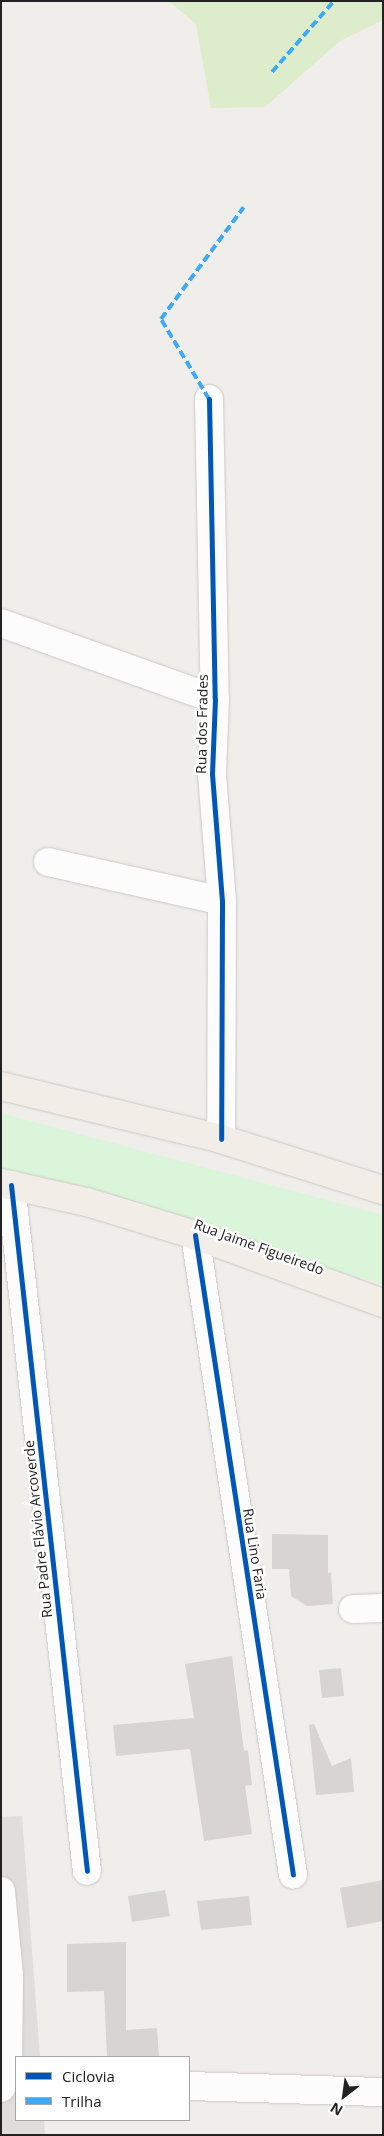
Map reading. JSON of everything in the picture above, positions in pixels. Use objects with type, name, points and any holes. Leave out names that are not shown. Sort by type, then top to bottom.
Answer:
[{"type":"main road","points":[[1,1086],[220,1139],[383,1190]]},
{"type":"main road","name":"Rua Jaime Figueiredo","points":[[6,1184],[87,1202],[195,1235],[383,1303]]},
{"type":"street","name":"Rua dos Frades","points":[[209,399],[215,699],[212,774],[222,901],[220,1139]]},
{"type":"street","points":[[1,622],[215,699]]},
{"type":"street","points":[[48,862],[222,901]]},
{"type":"street","name":"Rua Padre Flávio Arcoverde","points":[[6,1184],[87,1872]]},
{"type":"street","name":"Rua Lino Faria","points":[[195,1235],[294,1875]]},
{"type":"street","points":[[353,1609],[383,1608]]},
{"type":"street","points":[[1,1891],[8,2070],[1,2088]]},
{"type":"street","points":[[190,2086],[383,2092]]},
{"type":"shaded area","points":[[22,1816],[40,2056],[15,2056],[15,2121],[44,2121],[45,2135],[1,2135],[1,1817]]},
{"type":"green space","points":[[169,1],[383,1],[383,20],[340,41],[265,107],[211,108],[196,24]]},
{"type":"green space","points":[[1,1113],[383,1215],[383,1284],[1,1175]]},
{"type":"building","points":[[272,1534],[328,1535],[328,1573],[331,1573],[333,1604],[307,1606],[291,1596],[289,1569],[272,1569]]},
{"type":"building","points":[[232,1656],[244,1751],[248,1750],[252,1785],[245,1786],[252,1834],[204,1841],[190,1749],[116,1756],[113,1725],[194,1718],[185,1664]]},
{"type":"building","points":[[341,1668],[344,1696],[322,1698],[319,1670]]},
{"type":"building","points":[[314,1724],[332,1766],[351,1758],[354,1792],[316,1795],[309,1725]]},
{"type":"building","points":[[383,1880],[383,1921],[347,1928],[340,1888]]},
{"type":"building","points":[[165,1890],[170,1916],[132,1922],[128,1896]]},
{"type":"building","points":[[249,1896],[252,1925],[201,1930],[197,1901]]},
{"type":"building","points":[[126,1942],[126,2030],[157,2028],[159,2056],[107,2056],[104,1991],[67,1992],[67,1944]]},
{"type":"marked path","points":[[272,72],[334,1]]},
{"type":"marked path","points":[[209,399],[161,319],[244,207]]},
{"type":"cycle path","points":[[209,399],[215,699],[212,774],[222,901],[221,1139]]},
{"type":"cycle path","points":[[11,1185],[87,1871]]},
{"type":"cycle path","points":[[195,1235],[293,1875]]}]
